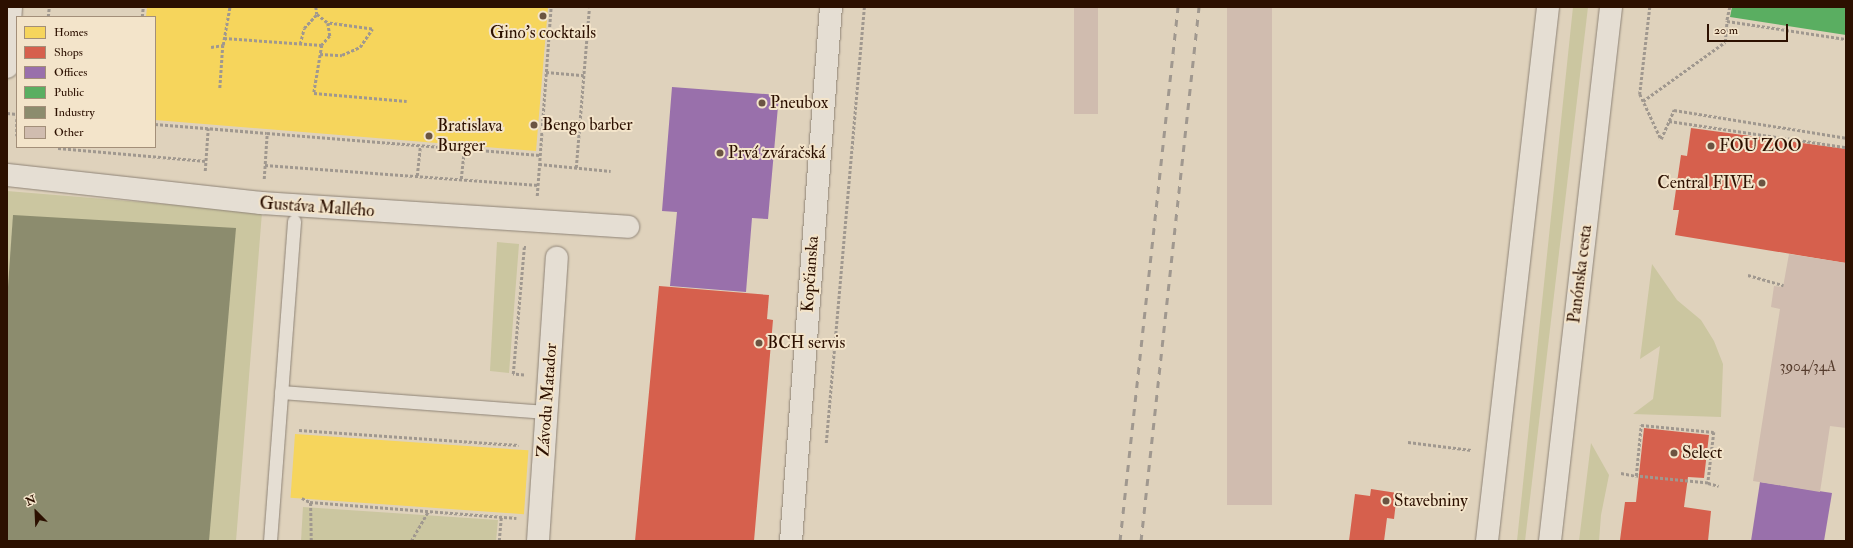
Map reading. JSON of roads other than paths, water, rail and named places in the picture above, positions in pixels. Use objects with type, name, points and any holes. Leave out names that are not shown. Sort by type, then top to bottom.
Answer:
[{"type":"street","points":[[7,67],[11,7]]},
{"type":"street","name":"Kopčianska","points":[[791,541],[831,7]]},
{"type":"street","points":[[1487,541],[1548,7]]},
{"type":"street","name":"Panónska cesta","points":[[1550,541],[1611,7]]},
{"type":"street","name":"Gustáva Mallého","points":[[7,175],[261,203],[628,227]]},
{"type":"street","name":"Závodu Matador","points":[[539,530],[557,258]]},
{"type":"lane","points":[[270,541],[294,221]]},
{"type":"lane","points":[[281,392],[546,412]]},
{"type":"railway","points":[[1120,541],[1178,7]]},
{"type":"railway","points":[[1141,541],[1199,7]]},
{"type":"place","name":"Gino's cocktails","points":[[543,16]]},
{"type":"place","name":"Pneubox","points":[[762,103]]},
{"type":"place","name":"Bengo barber","points":[[534,125]]},
{"type":"place","name":"Bratislava Burger","points":[[429,136]]},
{"type":"place","name":"FOU ZOO","points":[[1711,146]]},
{"type":"place","name":"Prvá zváračská","points":[[720,153]]},
{"type":"place","name":"Central FIVE","points":[[1762,183]]},
{"type":"place","name":"BCH servis","points":[[759,343]]},
{"type":"place","name":"Select","points":[[1674,453]]},
{"type":"place","name":"Stavebniny","points":[[1386,501]]}]
